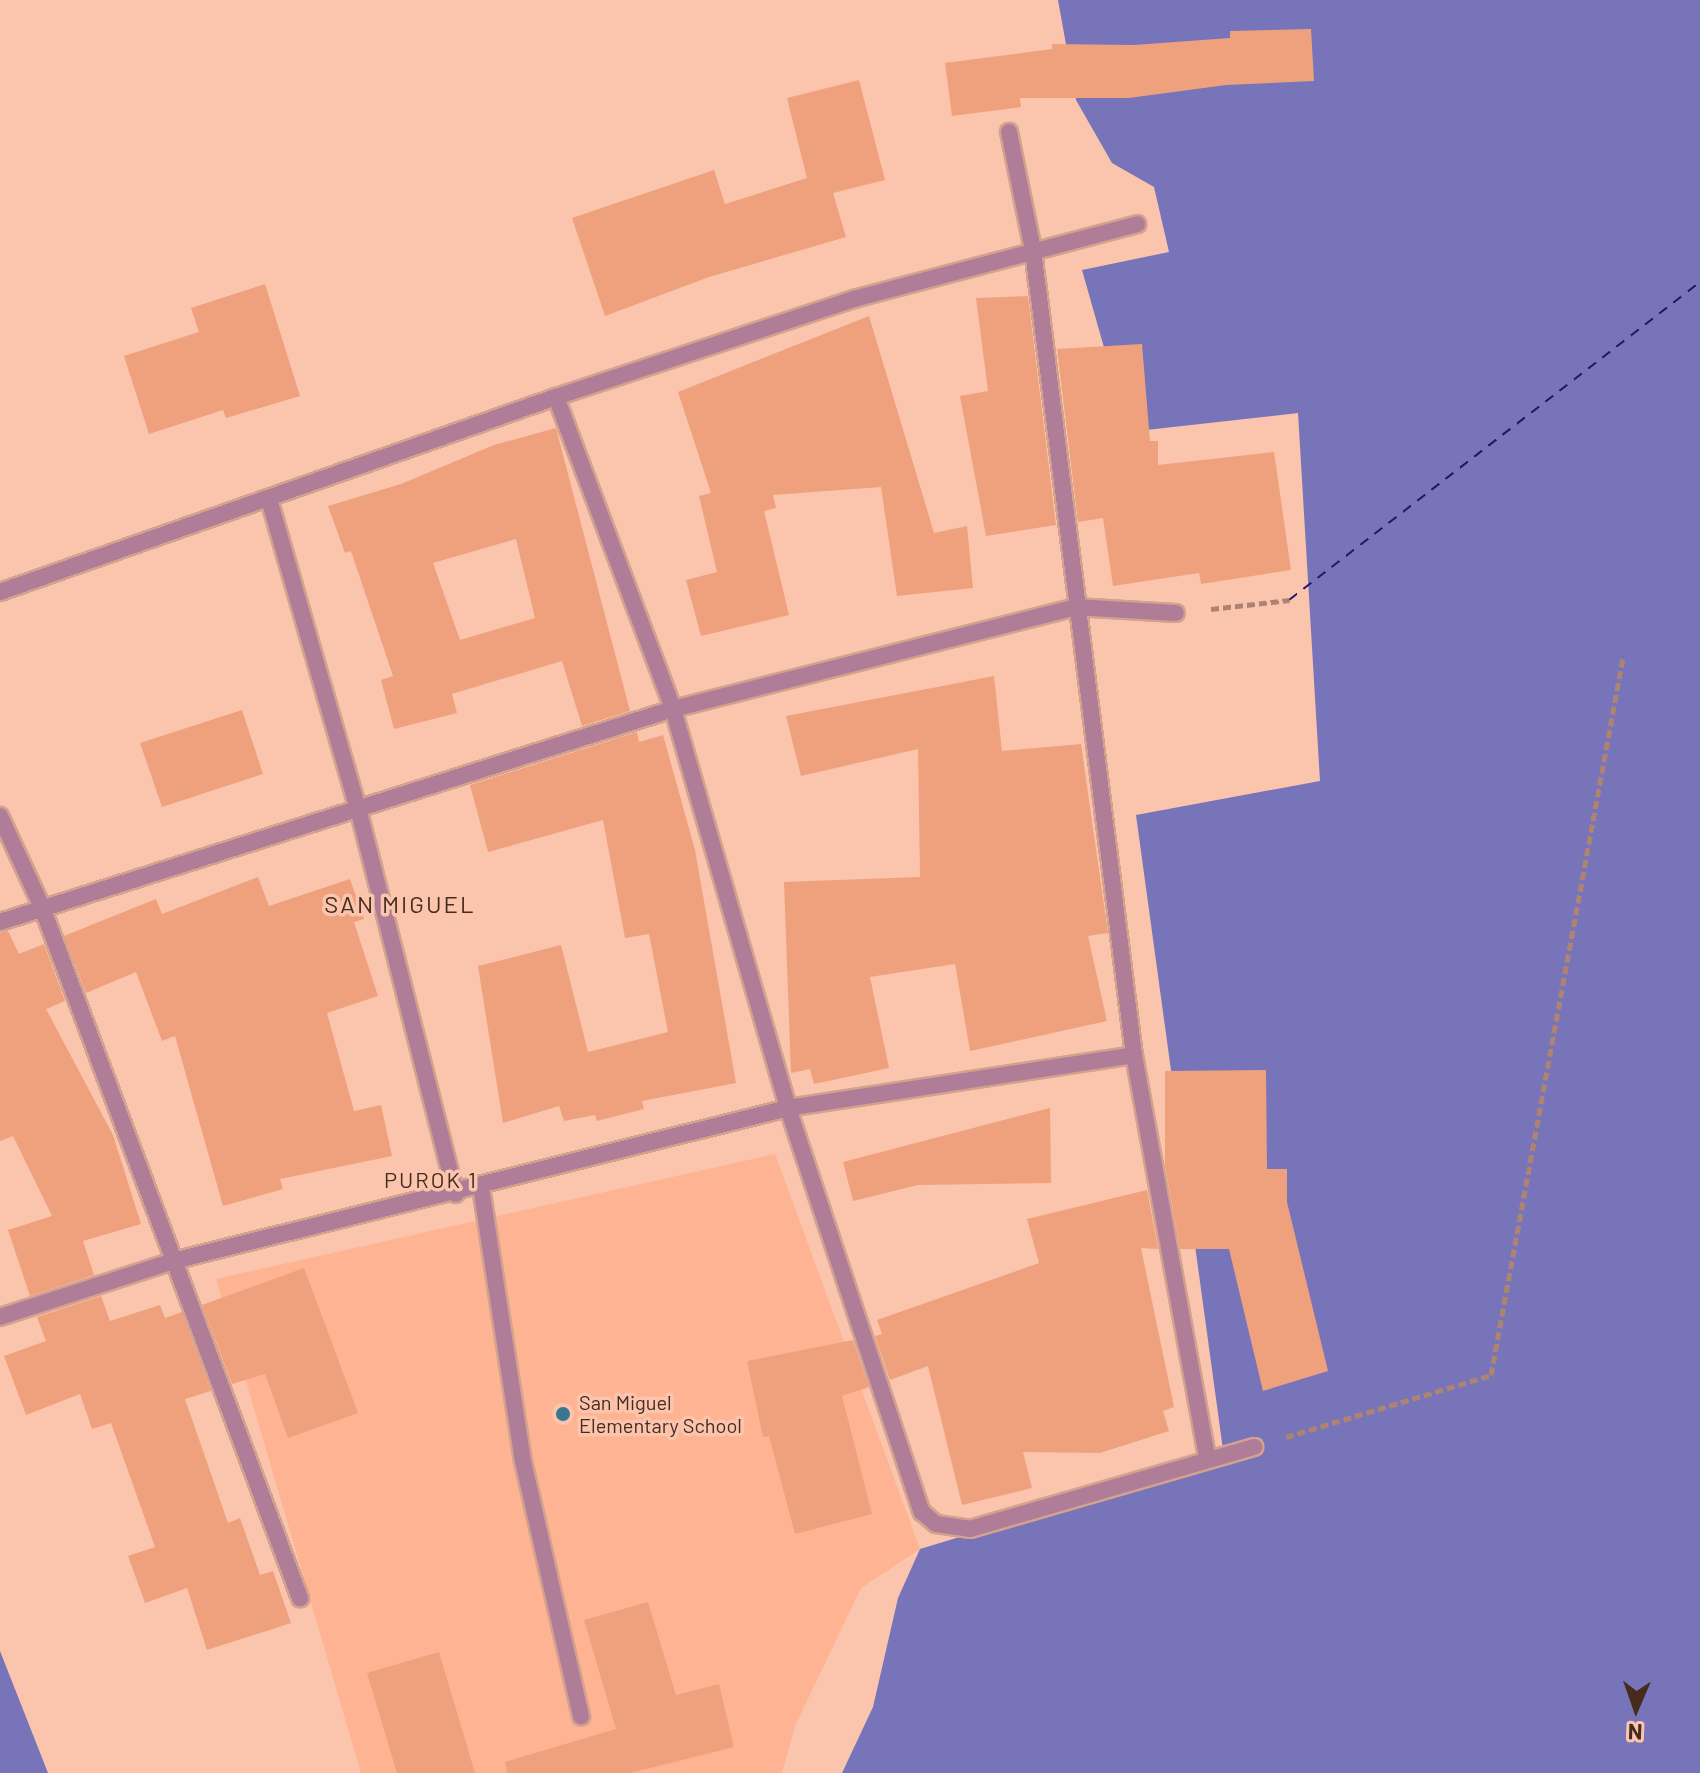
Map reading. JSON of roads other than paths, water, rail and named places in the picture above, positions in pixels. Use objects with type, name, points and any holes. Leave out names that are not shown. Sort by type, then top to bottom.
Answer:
[{"type":"street","points":[[1009,132],[1033,250],[1075,607],[1134,1055],[1207,1458]]},
{"type":"street","points":[[0,592],[556,397],[854,299],[1137,224]]},
{"type":"street","points":[[556,397],[673,709],[788,1108],[927,1518],[970,1529],[1207,1458],[1254,1447]]},
{"type":"street","points":[[269,499],[359,812],[456,1194]]},
{"type":"street","points":[[0,922],[359,812],[673,709],[1075,607],[1176,613]]},
{"type":"street","points":[[0,816],[42,907],[300,1598]]},
{"type":"street","points":[[0,1317],[173,1261],[456,1194],[788,1108],[1134,1055]]},
{"type":"street","points":[[481,1187],[523,1461],[581,1717]]},
{"type":"place","name":"San Miguel Elementary School","points":[[563,1414]]},
{"type":"district","name":"SAN MIGUEL","points":[[400,904]]},
{"type":"district","name":"PUROK 1","points":[[431,1180]]}]
